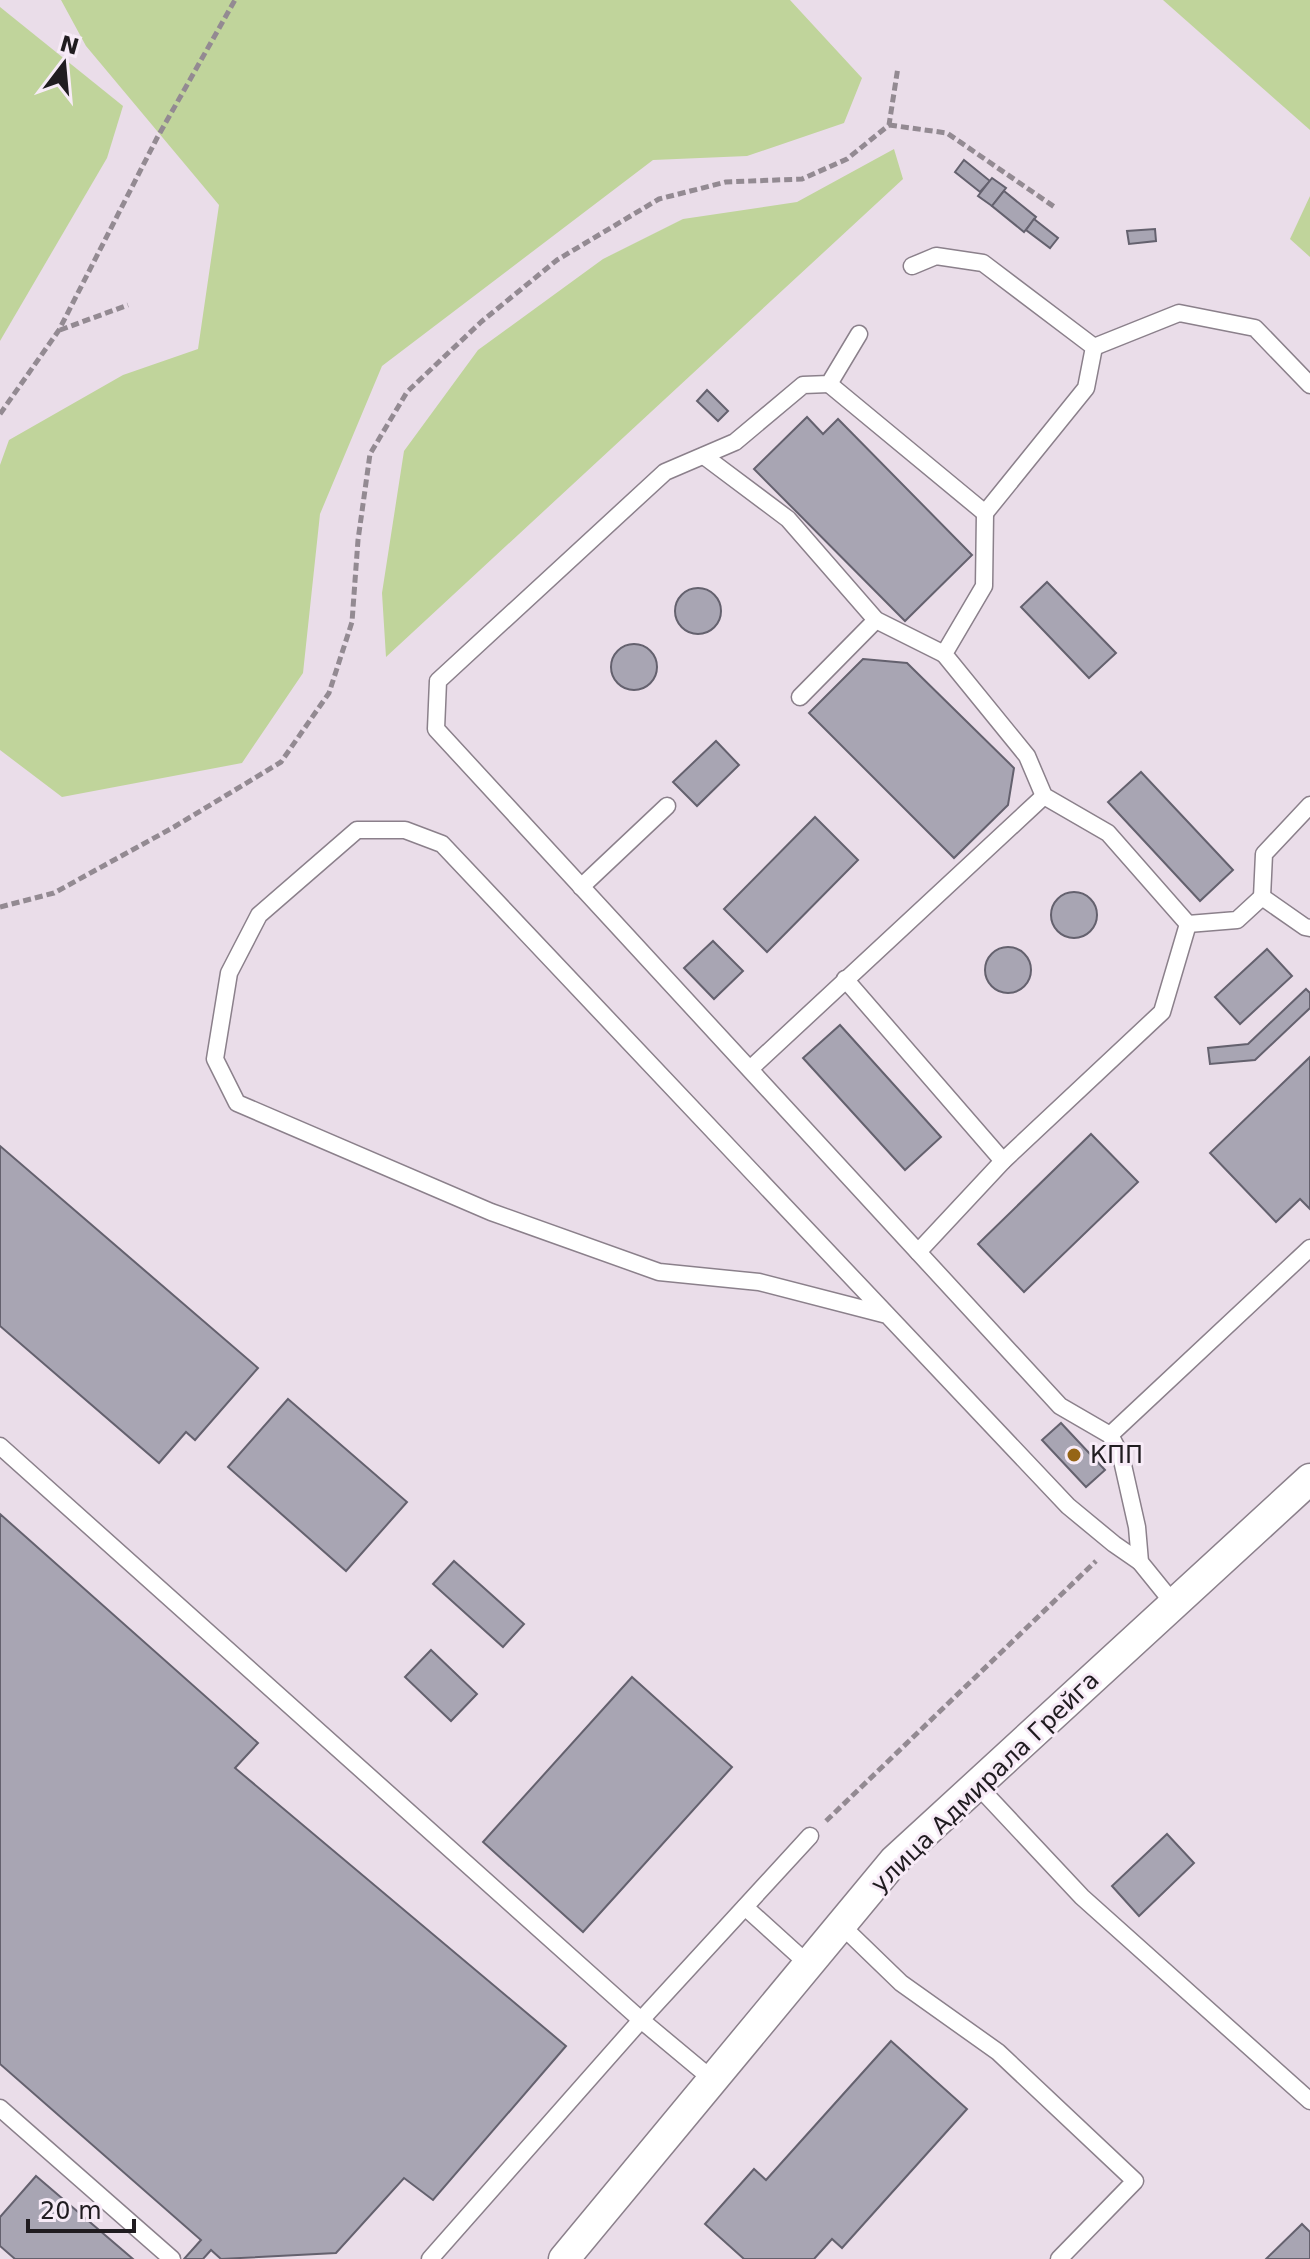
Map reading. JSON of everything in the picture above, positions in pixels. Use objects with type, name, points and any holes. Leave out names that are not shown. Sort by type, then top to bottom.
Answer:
[{"type":"street","name":"улица Адмирала Грейга","points":[[564,2259],[894,1861],[1310,1479]]},
{"type":"lane","points":[[912,266],[936,256],[983,263],[1094,347]]},
{"type":"lane","points":[[1094,347],[1179,313],[1255,328],[1310,385]]},
{"type":"lane","points":[[829,384],[859,334]]},
{"type":"lane","points":[[944,654],[984,586],[985,513],[1086,388],[1094,347]]},
{"type":"lane","points":[[985,513],[829,384],[803,385],[735,442],[665,472],[438,681],[436,729],[1060,1406],[1110,1435],[1121,1456],[1137,1527],[1140,1562]]},
{"type":"lane","points":[[704,456],[788,519],[876,620],[944,654],[1027,756],[1044,796],[1108,833],[1188,924]]},
{"type":"lane","points":[[800,697],[876,620]]},
{"type":"lane","points":[[750,1069],[1044,796]]},
{"type":"lane","points":[[1188,924],[1237,920],[1262,897],[1264,854],[1310,805]]},
{"type":"lane","points":[[581,887],[667,806]]},
{"type":"lane","points":[[887,1315],[759,1282],[659,1272],[491,1212],[237,1103],[215,1059],[229,973],[259,915],[357,830],[405,830],[442,844],[1068,1506],[1140,1562],[1174,1604]]},
{"type":"lane","points":[[1262,897],[1310,928]]},
{"type":"lane","points":[[918,1252],[1003,1161],[1162,1012],[1188,924]]},
{"type":"lane","points":[[845,979],[1003,1161]]},
{"type":"lane","points":[[1110,1435],[1310,1248]]},
{"type":"lane","points":[[0,1446],[641,2020],[713,2080]]},
{"type":"lane","points":[[977,1785],[1082,1897],[1310,2101]]},
{"type":"lane","points":[[430,2259],[641,2020],[810,1836]]},
{"type":"lane","points":[[745,1907],[808,1964]]},
{"type":"lane","points":[[841,1925],[901,1983],[998,2052],[1135,2181],[1059,2259]]},
{"type":"lane","points":[[0,2108],[172,2259]]},
{"type":"path","points":[[0,414],[59,330],[157,138],[235,0]]},
{"type":"path","points":[[0,907],[54,893],[174,827],[281,762],[329,693],[352,622],[358,540],[370,454],[407,392],[481,322],[557,260],[659,199],[726,182],[802,179],[847,159],[889,125],[898,67]]},
{"type":"path","points":[[889,125],[947,133],[1056,208]]},
{"type":"path","points":[[59,330],[128,305]]},
{"type":"path","points":[[810,1836],[1114,1544]]},
{"type":"green space","points":[[61,0],[790,0],[862,78],[844,123],[747,156],[653,160],[382,366],[320,514],[303,673],[242,763],[62,797],[0,750],[0,465],[9,440],[123,375],[198,349],[219,205],[86,46]]},
{"type":"green space","points":[[1163,0],[1310,0],[1310,130]]},
{"type":"green space","points":[[0,7],[123,106],[107,158],[0,341]]},
{"type":"green space","points":[[894,149],[903,179],[386,657],[382,593],[404,451],[478,350],[603,259],[683,219],[797,202]]},
{"type":"green space","points":[[1310,196],[1310,257],[1290,239]]},
{"type":"building","points":[[964,160],[990,181],[980,192],[955,172]]},
{"type":"building","points":[[992,178],[1006,188],[992,206],[978,196]]},
{"type":"building","points":[[1004,191],[1036,217],[1024,232],[992,206]]},
{"type":"building","points":[[1034,219],[1058,238],[1050,248],[1026,230]]},
{"type":"building","points":[[1155,229],[1156,241],[1129,244],[1127,231]]},
{"type":"building","points":[[707,390],[728,411],[718,421],[697,401]]},
{"type":"building","points":[[807,417],[823,434],[838,419],[972,555],[905,621],[754,469]]},
{"type":"building","points":[[1047,582],[1116,653],[1089,678],[1021,607]]},
{"type":"building","points":[[698,588],[715,594],[721,611],[715,628],[698,634],[681,628],[675,611],[681,594]]},
{"type":"building","points":[[634,644],[651,650],[657,667],[651,684],[634,690],[617,684],[611,667],[617,650]]},
{"type":"building","points":[[863,659],[907,663],[1014,768],[1008,805],[954,858],[809,713]]},
{"type":"building","points":[[716,741],[739,765],[697,806],[673,782]]},
{"type":"building","points":[[1141,772],[1233,870],[1200,901],[1108,802]]},
{"type":"building","points":[[815,817],[858,860],[767,952],[724,909]]},
{"type":"building","points":[[1074,892],[1091,898],[1097,915],[1091,932],[1074,938],[1057,932],[1051,915],[1057,898]]},
{"type":"building","points":[[713,941],[743,971],[714,999],[684,968]]},
{"type":"building","points":[[1008,947],[1025,953],[1031,970],[1025,987],[1008,993],[991,987],[985,970],[991,953]]},
{"type":"building","points":[[1267,949],[1292,976],[1240,1024],[1215,997]]},
{"type":"building","points":[[1306,989],[1310,993],[1310,1008],[1255,1060],[1210,1064],[1208,1048],[1248,1044]]},
{"type":"building","points":[[840,1025],[941,1137],[905,1170],[803,1058]]},
{"type":"building","points":[[1310,1057],[1310,1209],[1300,1199],[1276,1222],[1210,1153]]},
{"type":"building","points":[[1091,1134],[1138,1182],[1024,1292],[978,1244]]},
{"type":"building","points":[[0,1146],[258,1368],[195,1440],[186,1432],[159,1463],[0,1326]]},
{"type":"building","points":[[288,1399],[407,1502],[346,1571],[228,1467]]},
{"type":"building","name":"КПП","points":[[1061,1423],[1105,1470],[1086,1487],[1042,1440]]},
{"type":"building","points":[[0,1514],[258,1743],[235,1768],[566,2046],[433,2200],[404,2178],[336,2253],[221,2259],[211,2250],[203,2259],[184,2259],[201,2240],[0,2064]]},
{"type":"building","points":[[454,1561],[524,1624],[503,1647],[433,1584]]},
{"type":"building","points":[[431,1650],[477,1694],[451,1721],[405,1677]]},
{"type":"building","points":[[632,1677],[732,1767],[583,1932],[483,1842]]},
{"type":"building","points":[[1167,1834],[1194,1863],[1139,1916],[1112,1886]]},
{"type":"building","points":[[891,2041],[967,2109],[842,2248],[832,2239],[814,2259],[744,2259],[705,2224],[754,2169],[766,2180]]},
{"type":"building","points":[[36,2176],[133,2259],[15,2259],[0,2246],[0,2217]]},
{"type":"building","points":[[1302,2224],[1310,2232],[1310,2259],[1266,2259]]},
{"type":"place","name":"КПП","points":[[1074,1455]]}]
